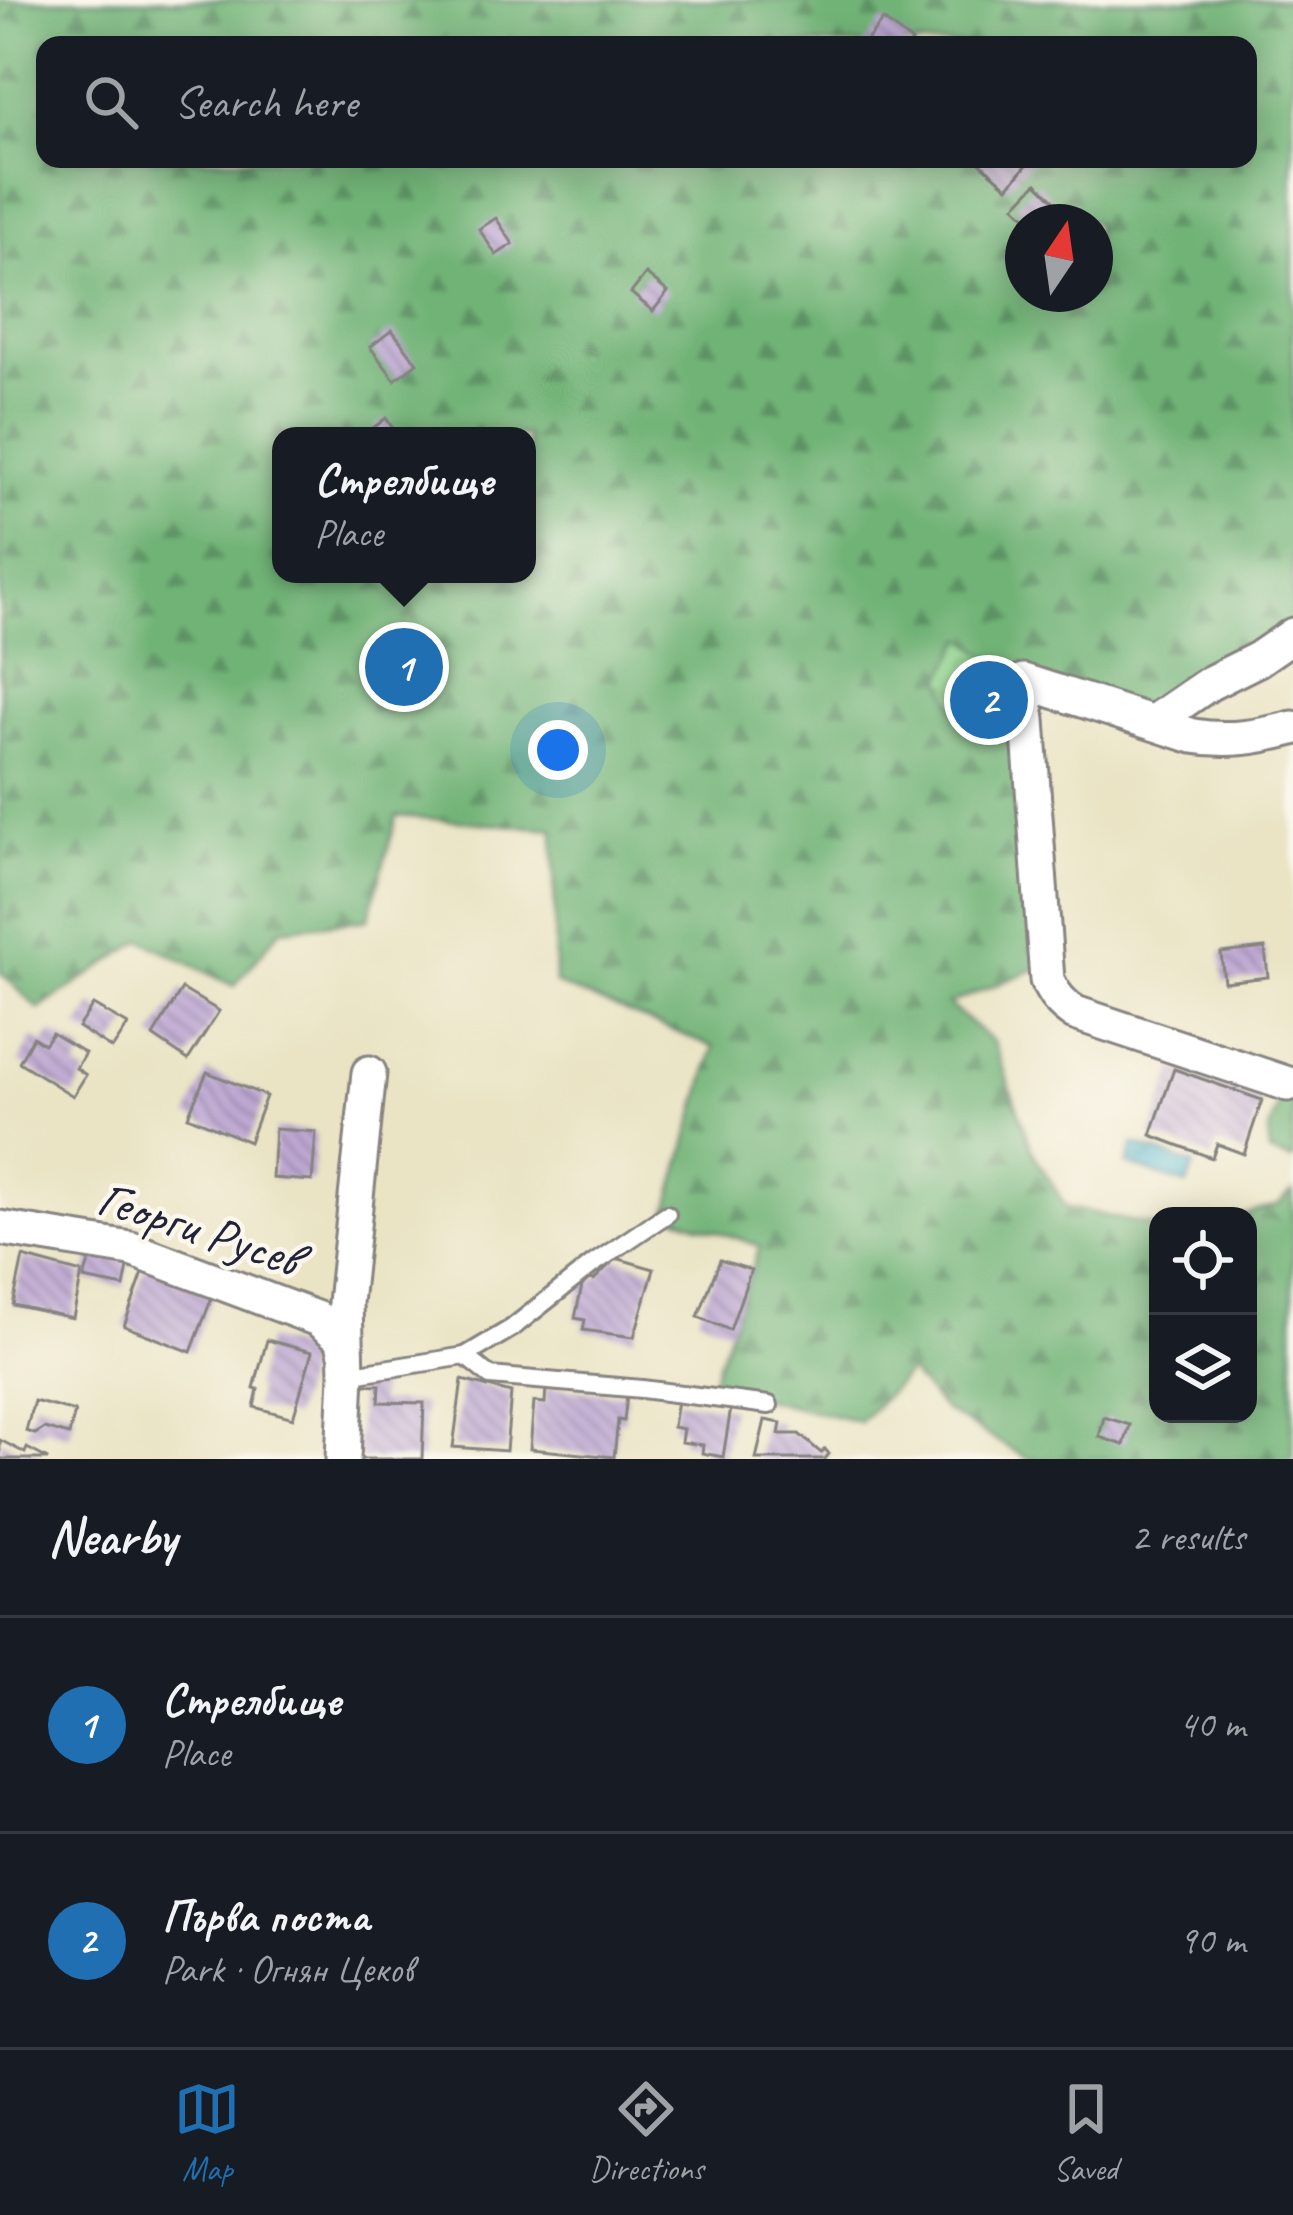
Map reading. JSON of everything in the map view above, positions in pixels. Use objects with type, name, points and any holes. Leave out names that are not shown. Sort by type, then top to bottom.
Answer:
[{"type":"street","points":[[1153,722],[1293,634]]},
{"type":"street","points":[[1290,1085],[1075,1013],[1053,994],[1047,980],[1023,681],[1193,736],[1221,740],[1293,728]]},
{"type":"street","points":[[343,1459],[345,1303],[369,1073]]},
{"type":"street","name":"Георги Русев","points":[[0,1228],[131,1249],[318,1319],[342,1338],[347,1365]]},
{"type":"lane","points":[[347,1365],[465,1356],[512,1328],[667,1214]]},
{"type":"lane","points":[[465,1356],[490,1376],[769,1405]]},
{"type":"green space","points":[[0,0],[1293,0],[1293,645],[1153,722],[1023,681],[1046,965],[948,1004],[994,1043],[1034,1154],[1066,1207],[1149,1225],[1149,1423],[1257,1423],[1257,1211],[1278,1205],[1293,1191],[1293,1459],[1028,1459],[944,1410],[909,1372],[860,1422],[710,1386],[760,1246],[667,1214],[714,1047],[555,984],[554,829],[397,816],[368,919],[281,929],[234,986],[142,940],[39,1009],[0,972]]},
{"type":"green space","points":[[963,638],[1023,681],[1028,720],[962,724],[942,679]]},
{"type":"green space","points":[[1293,1095],[1293,1160],[1269,1153],[1269,1130],[1280,1100]]},
{"type":"water","points":[[1134,1144],[1194,1165],[1187,1185],[1127,1164]]},
{"type":"building","points":[[883,20],[904,36],[870,36]]},
{"type":"building","points":[[986,168],[1024,168],[1008,187]]},
{"type":"building","points":[[1037,183],[1058,204],[1017,204]]},
{"type":"building","points":[[496,218],[513,244],[496,255],[479,229]]},
{"type":"building","points":[[646,274],[668,292],[653,311],[631,293]]},
{"type":"building","points":[[392,330],[417,363],[395,380],[370,347]]},
{"type":"building","points":[[1265,948],[1268,977],[1224,982],[1221,953]]},
{"type":"building","points":[[182,989],[219,1011],[188,1060],[153,1036]]},
{"type":"building","points":[[93,1005],[128,1025],[112,1049],[78,1027]]},
{"type":"building","points":[[52,1033],[85,1053],[76,1068],[86,1075],[73,1096],[19,1062],[33,1037],[44,1044]]},
{"type":"building","points":[[1174,1069],[1262,1100],[1244,1154],[1217,1144],[1212,1158],[1151,1135]]},
{"type":"building","points":[[207,1072],[266,1096],[249,1142],[188,1116]]},
{"type":"building","points":[[275,1129],[316,1132],[312,1181],[272,1178]]},
{"type":"building","points":[[91,1255],[124,1261],[128,1267],[124,1287],[84,1279]]},
{"type":"building","points":[[23,1257],[82,1273],[73,1318],[13,1305]]},
{"type":"building","points":[[616,1258],[654,1269],[634,1337],[583,1330],[585,1320],[575,1318],[582,1286]]},
{"type":"building","points":[[720,1260],[751,1270],[730,1330],[698,1317]]},
{"type":"building","points":[[147,1262],[216,1287],[191,1352],[124,1326]]},
{"type":"building","points":[[267,1340],[312,1352],[293,1418],[254,1407],[258,1389],[254,1388]]},
{"type":"building","points":[[462,1380],[511,1393],[506,1451],[453,1447]]},
{"type":"building","points":[[359,1384],[380,1385],[379,1402],[424,1403],[422,1459],[361,1459],[357,1452]]},
{"type":"building","points":[[546,1387],[627,1395],[624,1421],[618,1420],[614,1457],[530,1449],[534,1402],[545,1403]]},
{"type":"building","points":[[677,1400],[731,1408],[723,1457],[702,1453],[703,1445],[681,1442],[683,1429],[673,1427]]},
{"type":"building","points":[[34,1401],[75,1412],[69,1435],[45,1428],[35,1434],[26,1431]]},
{"type":"building","points":[[1104,1417],[1130,1425],[1124,1445],[1099,1437]]},
{"type":"building","points":[[765,1420],[781,1423],[779,1434],[799,1434],[821,1453],[825,1449],[829,1454],[825,1459],[756,1459]]},
{"type":"building","points":[[0,1440],[25,1453],[27,1448],[48,1459],[0,1459]]},
{"type":"place","name":"Стрелбище","points":[[404,667]]},
{"type":"place","name":"Първа поста","points":[[989,700]]}]
